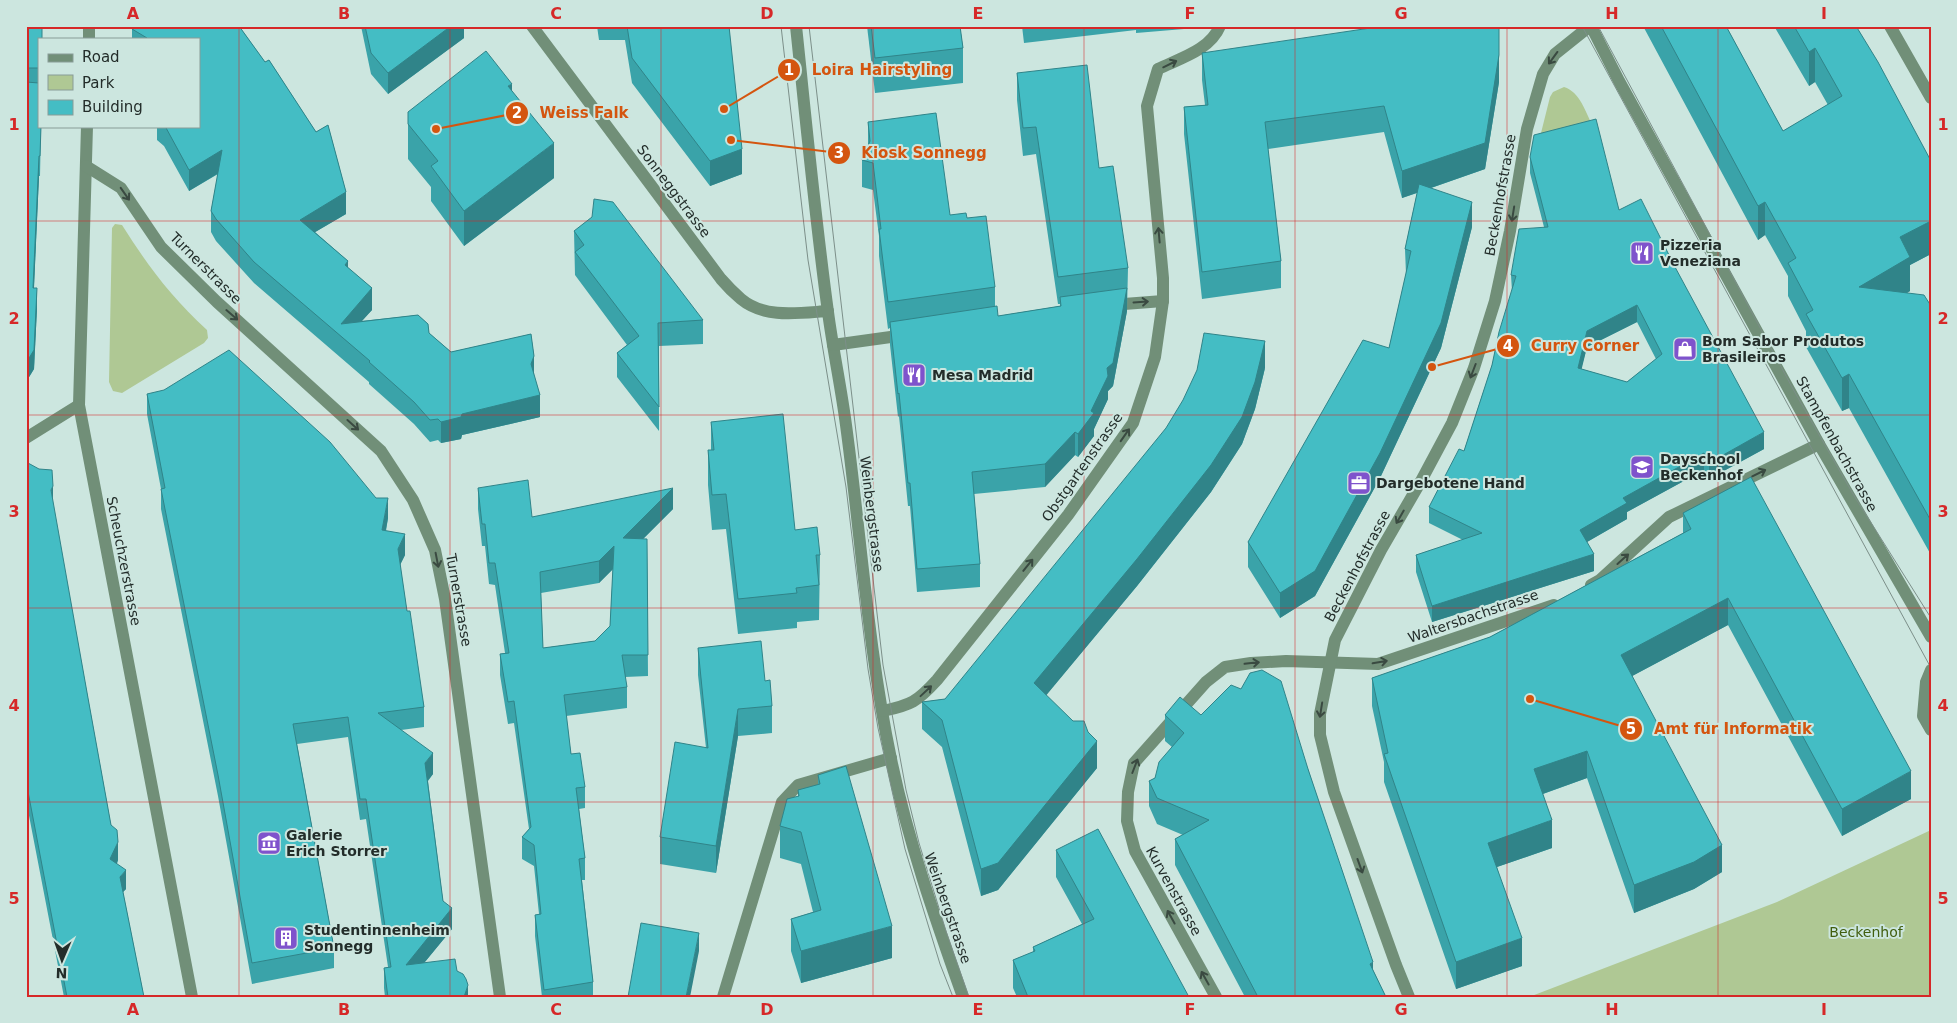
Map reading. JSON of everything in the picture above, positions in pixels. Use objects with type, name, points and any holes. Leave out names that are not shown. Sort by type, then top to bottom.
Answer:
[{"type":"street","name":"Sonneggstrasse","points":[[532,26],[721,279],[742,300],[759,309],[781,314],[828,311]]},
{"type":"street","name":"Weinbergstrasse","points":[[796,26],[828,311],[846,423],[883,711],[891,758],[912,846],[930,904],[963,997]]},
{"type":"street","name":"Obstgartenstrasse","points":[[883,711],[906,706],[924,694],[937,680],[1068,515],[1133,423],[1155,357],[1163,301],[1163,278],[1147,106],[1158,69],[1204,47],[1216,37],[1220,26]]},
{"type":"street","name":"Stampfenbachstrasse","points":[[1590,26],[1819,444],[1931,637]]},
{"type":"street","name":"Beckenhofstrasse","points":[[1409,997],[1334,792],[1320,735],[1320,714],[1335,640],[1381,550],[1452,423],[1474,368],[1495,301],[1510,232],[1527,129],[1543,74],[1556,54],[1590,26]]},
{"type":"street","points":[[1890,26],[1931,98]]},
{"type":"street","name":"Scheuchzerstrasse","points":[[87,128],[79,405],[192,997]]},
{"type":"street","name":"Turnerstrasse","points":[[86,166],[121,188],[161,247],[217,302],[381,451],[414,500],[436,550],[445,599],[500,997]]},
{"type":"street","points":[[1095,307],[1163,301]]},
{"type":"street","points":[[833,345],[919,333]]},
{"type":"street","points":[[26,438],[79,405]]},
{"type":"street","points":[[1583,590],[1600,580],[1669,517],[1819,444]]},
{"type":"street","name":"Waltersbachstrasse","points":[[1331,662],[1378,664],[1566,600]]},
{"type":"street","name":"Kurvenstrasse","points":[[1216,997],[1135,851],[1127,821],[1128,792],[1134,762],[1206,682],[1226,667],[1251,662],[1331,662]]},
{"type":"street","points":[[1931,670],[1926,682],[1923,716],[1931,730]]},
{"type":"street","points":[[723,997],[782,802],[798,785],[891,758]]},
{"type":"green space","points":[[1564,87],[1570,89],[1578,97],[1592,124],[1540,137],[1550,97],[1553,92]]},
{"type":"green space","points":[[115,224],[122,225],[161,280],[207,330],[208,338],[204,343],[122,393],[113,391],[109,382],[112,228]]},
{"type":"green space","name":"Beckenhof","points":[[1931,830],[1931,997],[1529,997],[1777,902]]},
{"type":"building","points":[[26,26],[42,26],[42,38],[38,38],[38,68],[26,68]]},
{"type":"building","points":[[135,26],[239,26],[265,62],[269,60],[316,132],[328,125],[346,192],[300,220],[348,261],[345,265],[372,288],[341,324],[418,315],[428,324],[429,333],[451,352],[531,334],[534,356],[531,364],[540,395],[462,414],[461,417],[441,422],[438,419],[430,420],[414,402],[370,361],[254,262],[211,211],[222,150],[189,170],[166,128],[200,128],[200,38],[147,38],[132,29]]},
{"type":"building","points":[[365,26],[451,26],[388,73],[371,53]]},
{"type":"building","points":[[627,26],[729,26],[742,149],[710,161],[632,58]]},
{"type":"building","points":[[871,26],[960,26],[963,48],[875,58]]},
{"type":"building","points":[[1023,26],[1042,26],[1024,28]]},
{"type":"building","points":[[1384,26],[1499,26],[1499,55],[1485,143],[1402,171],[1384,106],[1265,122],[1281,261],[1202,272],[1184,107],[1208,105],[1202,53]]},
{"type":"building","points":[[1661,26],[1726,26],[1783,131],[1842,96],[1815,48],[1809,52],[1794,26],[1856,26],[1878,62],[1931,161],[1931,221],[1900,237],[1910,257],[1859,287],[1924,295],[1931,306],[1931,521],[1849,374],[1842,378],[1806,314],[1813,310],[1788,263],[1796,258],[1765,202],[1758,206]]},
{"type":"building","points":[[486,51],[512,84],[508,86],[554,143],[464,211],[431,166],[438,161],[408,124],[408,112]]},
{"type":"building","points":[[1087,65],[1099,168],[1113,166],[1128,268],[1058,277],[1036,127],[1023,128],[1017,73]]},
{"type":"building","points":[[26,82],[38,83],[38,128],[41,128],[33,288],[37,288],[34,350],[26,363]]},
{"type":"building","points":[[936,113],[950,215],[966,213],[967,218],[986,216],[995,287],[888,302],[873,163],[862,160],[870,141],[868,122]]},
{"type":"building","points":[[1596,119],[1619,210],[1641,199],[1675,267],[1764,432],[1709,463],[1704,453],[1623,498],[1627,503],[1580,530],[1594,554],[1432,606],[1416,555],[1482,533],[1429,507],[1459,449],[1464,451],[1492,365],[1499,332],[1516,276],[1511,275],[1519,229],[1548,227],[1530,157],[1534,135]],"holes":[[[1637,305],[1662,354],[1627,382],[1578,368],[1587,331]]]},
{"type":"building","points":[[1419,184],[1472,202],[1441,323],[1380,453],[1315,571],[1280,593],[1248,542],[1363,340],[1389,348],[1411,251],[1405,249]]},
{"type":"building","points":[[594,199],[613,202],[703,320],[658,323],[659,407],[617,353],[639,336],[575,252],[584,245],[574,231],[592,217]]},
{"type":"building","points":[[1127,288],[1113,363],[1107,368],[1108,376],[1091,411],[1094,413],[1078,434],[1075,432],[1045,464],[972,472],[980,564],[917,569],[910,483],[908,483],[890,322],[997,306],[998,316],[1061,306],[1060,297]]},
{"type":"building","points":[[1204,333],[1265,341],[1255,382],[1242,417],[1211,465],[1137,559],[1034,683],[1073,721],[1084,721],[1088,732],[1097,741],[998,863],[981,869],[942,720],[922,702],[945,699],[1166,428],[1183,400],[1197,370]]},
{"type":"building","points":[[229,350],[330,442],[376,498],[388,498],[382,530],[405,534],[398,549],[407,611],[410,611],[424,707],[378,713],[433,753],[425,763],[443,901],[452,908],[406,965],[455,959],[457,971],[463,974],[468,985],[464,997],[388,997],[384,968],[391,967],[366,799],[360,799],[348,717],[293,724],[334,948],[252,963],[218,775],[161,489],[165,488],[147,394],[164,390]]},
{"type":"building","points":[[783,414],[795,530],[817,527],[820,555],[816,555],[819,585],[796,588],[797,593],[738,599],[726,494],[712,495],[708,450],[714,450],[711,422]]},
{"type":"building","points":[[28,463],[39,469],[52,470],[53,486],[51,490],[88,698],[111,825],[117,830],[118,842],[110,859],[126,870],[120,877],[144,997],[67,997],[26,781],[26,464]]},
{"type":"building","points":[[1751,477],[1911,771],[1842,809],[1728,598],[1621,655],[1722,845],[1694,862],[1634,885],[1587,751],[1534,769],[1552,820],[1488,843],[1522,938],[1456,962],[1384,754],[1388,753],[1372,678],[1490,637],[1691,529],[1683,513]]},
{"type":"building","points":[[528,480],[532,517],[673,488],[623,538],[647,539],[648,655],[622,655],[627,687],[564,695],[571,754],[580,753],[585,787],[576,788],[585,858],[579,859],[593,982],[544,990],[535,915],[541,914],[534,845],[522,837],[531,827],[514,701],[508,702],[500,654],[509,653],[495,563],[489,563],[485,524],[482,524],[478,488]],"holes":[[[614,546],[610,626],[595,641],[543,648],[540,572],[599,561]]]},
{"type":"building","points":[[761,641],[765,681],[770,680],[772,706],[738,709],[716,846],[660,837],[675,742],[708,748],[698,648]]},
{"type":"building","points":[[1262,670],[1281,681],[1308,769],[1373,962],[1370,964],[1386,997],[1258,997],[1175,839],[1209,820],[1157,798],[1149,781],[1155,778],[1159,762],[1184,733],[1165,715],[1180,697],[1201,715],[1231,685],[1241,689],[1250,673]]},
{"type":"building","points":[[846,766],[892,926],[801,951],[791,919],[821,910],[801,832],[780,826],[787,799],[799,796],[798,790],[820,784],[818,775]]},
{"type":"building","points":[[1098,829],[1189,997],[1028,997],[1013,960],[1035,951],[1033,947],[1094,919],[1056,850]]},
{"type":"building","points":[[641,923],[699,933],[686,997],[628,997]]},
{"type":"tram line","points":[[781,26],[808,260],[846,487],[868,669],[878,728],[905,849],[940,964],[953,997]]},
{"type":"tram line","points":[[809,26],[883,665],[906,790],[919,843],[969,997]]},
{"type":"tram line","points":[[1582,26],[1931,668]]},
{"type":"tram line","points":[[1598,26],[1793,389],[1853,494],[1931,618]]},
{"type":"place","name":"Loira Hairstyling","points":[[724,109]]},
{"type":"place","name":"Weiss Falk","points":[[436,129]]},
{"type":"place","name":"Kiosk Sonnegg","points":[[731,140]]},
{"type":"place","name":"Pizzeria Veneziana","points":[[1642,253]]},
{"type":"place","name":"Bom Sabor Produtos Brasileiros","points":[[1685,349]]},
{"type":"place","name":"Curry Corner","points":[[1432,367]]},
{"type":"place","name":"Mesa Madrid","points":[[914,375]]},
{"type":"place","name":"Dayschool Beckenhof","points":[[1642,467]]},
{"type":"place","name":"Dargebotene Hand","points":[[1359,483]]},
{"type":"place","name":"Amt für Informatik","points":[[1530,699]]},
{"type":"place","name":"Galerie Erich Storrer","points":[[269,843]]},
{"type":"place","name":"Studentinnenheim Sonnegg","points":[[286,938]]}]
